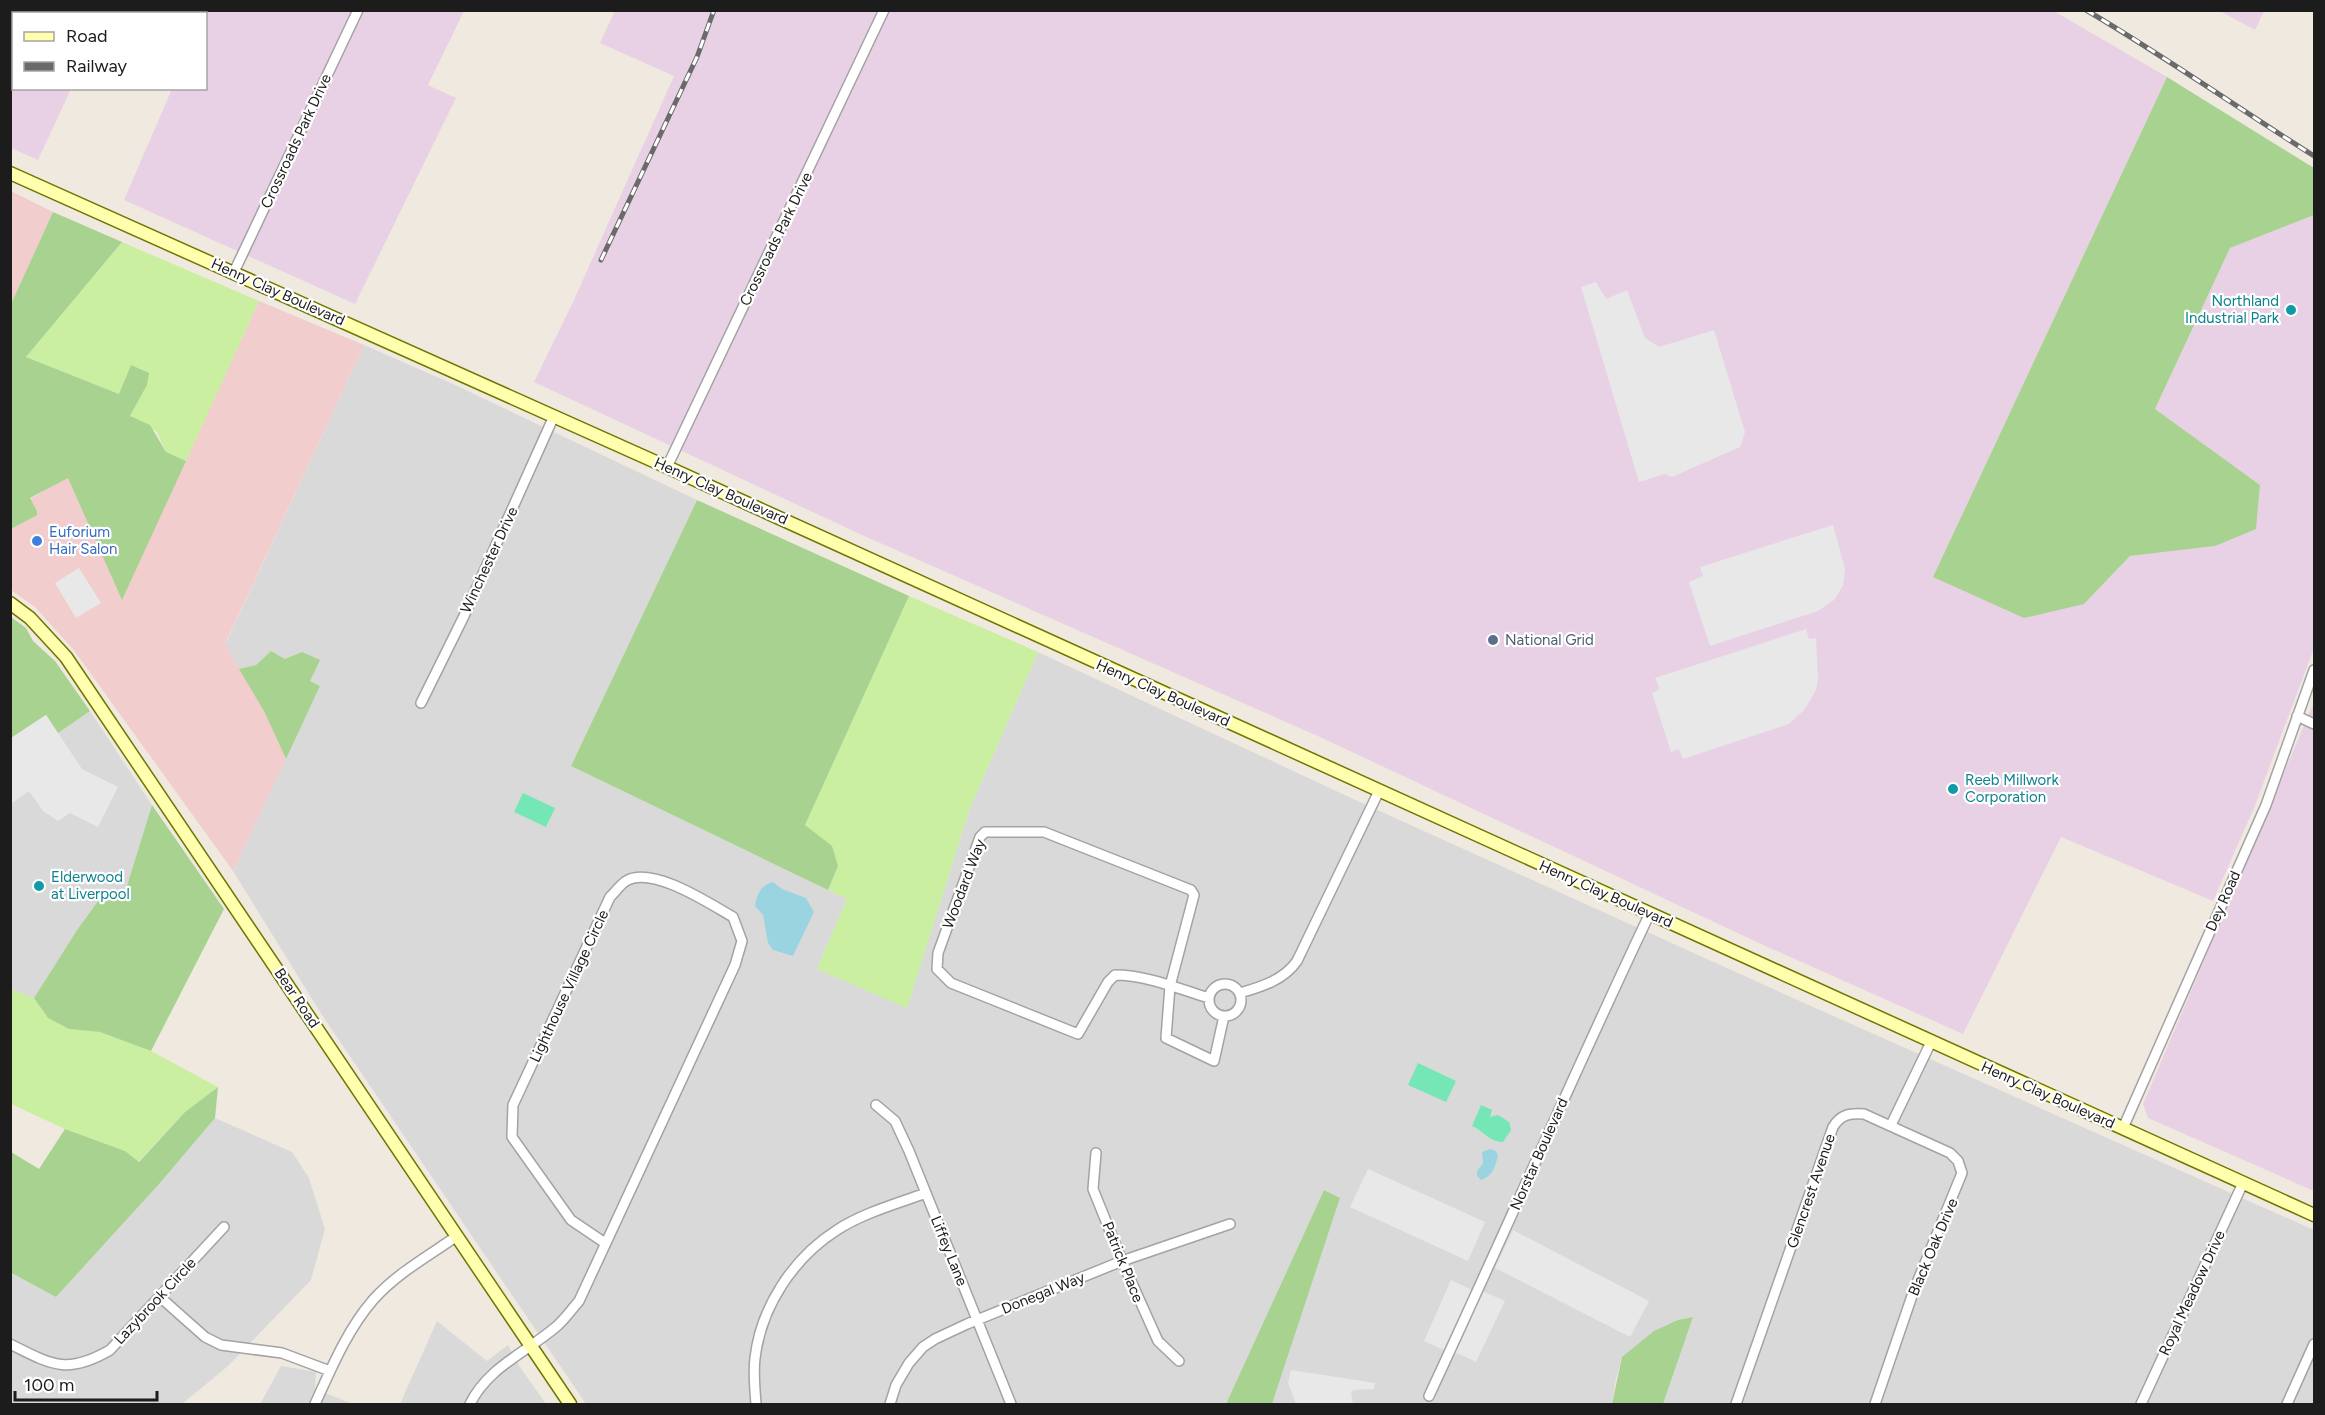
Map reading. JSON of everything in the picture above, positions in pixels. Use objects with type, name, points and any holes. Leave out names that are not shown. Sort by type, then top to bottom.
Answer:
[{"type":"main road","name":"Henry Clay Boulevard","points":[[10,173],[667,467],[2314,1215]]},
{"type":"main road","name":"Bear Road","points":[[10,603],[30,618],[66,657],[570,1404]]},
{"type":"street","name":"Crossroads Park Drive","points":[[234,272],[358,10]]},
{"type":"street","name":"Crossroads Park Drive","points":[[667,467],[884,10]]},
{"type":"street","name":"Winchester Drive","points":[[421,703],[464,616],[554,416]]},
{"type":"street","name":"Dey Road","points":[[2122,1128],[2266,805],[2314,670]]},
{"type":"street","points":[[2297,716],[2314,724]]},
{"type":"street","points":[[1224,1016],[1211,1008],[1209,998],[1213,990],[1225,984],[1234,987],[1240,993],[1264,986],[1282,976],[1297,961],[1379,790]]},
{"type":"street","name":"Woodard Way","points":[[1209,998],[1170,986],[1131,975],[1115,975],[1108,981],[1078,1034],[951,983],[937,969],[938,953],[980,837],[985,832],[1044,832],[1191,890],[1194,895],[1170,986],[1166,1038],[1214,1061],[1224,1016],[1230,1016],[1239,1009],[1240,993]]},
{"type":"street","name":"Lighthouse Village Circle","points":[[470,1404],[488,1379],[530,1344],[557,1326],[579,1301],[735,965],[742,941],[733,917],[670,883],[642,877],[627,880],[610,897],[513,1105],[512,1137],[571,1220],[605,1243]]},
{"type":"street","name":"Norstar Boulevard","points":[[1429,1396],[1503,1238],[1571,1081],[1650,914]]},
{"type":"street","points":[[1891,1125],[1931,1042]]},
{"type":"street","name":"Liffey Lane","points":[[876,1105],[895,1120],[1011,1404]]},
{"type":"street","name":"Glencrest Avenue","points":[[1736,1404],[1833,1127],[1839,1118],[1850,1113],[1864,1114],[1891,1125]]},
{"type":"street","name":"Black Oak Drive","points":[[1875,1404],[1914,1290],[1962,1173],[1958,1161],[1950,1153],[1891,1125]]},
{"type":"street","name":"Patrick Place","points":[[1096,1153],[1094,1189],[1122,1260],[1158,1341],[1179,1360]]},
{"type":"street","name":"Royal Meadow Drive","points":[[2141,1404],[2243,1183]]},
{"type":"street","points":[[756,1404],[754,1360],[759,1334],[778,1291],[800,1260],[838,1229],[875,1211],[926,1193]]},
{"type":"street","name":"Donegal Way","points":[[890,1404],[896,1385],[909,1363],[923,1347],[935,1339],[1122,1260],[1230,1224]]},
{"type":"street","name":"Lazybrook Circle","points":[[10,1344],[57,1365],[72,1366],[90,1361],[110,1350],[224,1227]]},
{"type":"street","points":[[315,1404],[330,1371],[362,1314],[374,1299],[402,1273],[457,1236]]},
{"type":"street","points":[[160,1296],[205,1337],[221,1345],[282,1353],[330,1371]]},
{"type":"street","points":[[2287,1404],[2314,1344]]},
{"type":"shaded area","points":[[11,11],[464,11],[428,85],[456,98],[355,304],[124,200],[172,90],[207,90],[207,12],[12,12],[12,90],[71,90],[38,160],[11,148]]},
{"type":"shaded area","name":"National Grid","points":[[615,11],[2054,11],[2167,77],[1933,577],[2084,604],[2130,556],[2215,546],[2260,485],[2155,409],[2230,248],[2314,215],[2314,648],[2254,808],[2213,901],[2061,837],[1963,1034],[1761,944],[1320,737],[862,535],[534,382],[574,300],[674,76],[600,43]]},
{"type":"shaded area","points":[[2220,11],[2264,11],[2255,30]]},
{"type":"shaded area","points":[[11,191],[53,212],[11,304]]},
{"type":"shaded area","points":[[1596,282],[1606,299],[1627,290],[1645,338],[1659,347],[1714,330],[1745,432],[1740,447],[1672,477],[1665,474],[1639,482],[1581,287]]},
{"type":"shaded area","points":[[259,301],[364,345],[225,644],[264,710],[286,759],[233,871],[73,649],[35,607],[11,590],[10,528],[37,511],[30,499],[68,477],[122,599]]},
{"type":"shaded area","points":[[364,345],[453,384],[697,500],[571,766],[847,899],[817,969],[907,1007],[970,808],[1038,652],[1362,803],[2314,1230],[2314,1404],[1663,1404],[1693,1317],[1678,1320],[1622,1357],[1612,1404],[1272,1404],[1340,1198],[1324,1190],[1226,1404],[586,1404],[322,1015],[233,871],[320,686],[309,682],[285,659],[271,651],[256,665],[239,669],[225,645]]},
{"type":"shaded area","points":[[1833,525],[1845,569],[1843,586],[1834,600],[1818,611],[1710,646],[1689,582],[1703,576],[1700,567]]},
{"type":"shaded area","points":[[79,568],[101,603],[76,618],[55,583]]},
{"type":"shaded area","points":[[1806,629],[1809,639],[1816,638],[1818,679],[1816,690],[1805,709],[1789,724],[1683,759],[1679,749],[1671,752],[1652,693],[1660,689],[1655,678]]},
{"type":"shaded area","points":[[2314,702],[2314,1191],[2148,1118],[2143,1104]]},
{"type":"shaded area","points":[[90,711],[152,805],[126,889],[113,892],[98,901],[34,998],[11,989],[10,738],[46,715],[58,732]]},
{"type":"shaded area","points":[[46,715],[82,769],[118,787],[98,827],[70,813],[58,821],[43,811],[29,791],[11,804],[11,738]]},
{"type":"shaded area","points":[[215,1118],[292,1152],[309,1178],[325,1229],[311,1280],[228,1366],[182,1404],[11,1404],[10,1273],[56,1297],[160,1183]]},
{"type":"shaded area","points":[[1368,1169],[1485,1222],[1468,1261],[1350,1207]]},
{"type":"shaded area","points":[[1513,1230],[1649,1301],[1630,1337],[1495,1268]]},
{"type":"shaded area","points":[[1451,1280],[1505,1301],[1476,1362],[1424,1341]]},
{"type":"shaded area","points":[[437,1321],[487,1361],[508,1345],[520,1367],[546,1404],[400,1404]]},
{"type":"shaded area","points":[[281,1366],[316,1372],[315,1389],[353,1404],[260,1404]]},
{"type":"shaded area","points":[[1291,1370],[1375,1383],[1374,1389],[1353,1390],[1351,1394],[1353,1404],[1296,1404],[1288,1383]]},
{"type":"green space","points":[[2167,77],[2314,168],[2314,215],[2230,248],[2155,409],[2260,485],[2256,529],[2215,546],[2130,556],[2084,604],[2024,618],[1933,577]]},
{"type":"green space","points":[[53,212],[122,242],[26,357],[119,394],[131,365],[149,373],[147,385],[130,416],[150,425],[166,452],[186,461],[122,600],[68,478],[30,498],[37,515],[11,529],[11,304]]},
{"type":"green space","points":[[122,242],[259,301],[186,461],[166,452],[157,432],[130,416],[147,385],[119,394],[26,357]]},
{"type":"green space","points":[[697,500],[909,596],[805,825],[832,846],[838,866],[828,890],[571,766]]},
{"type":"green space","points":[[909,596],[1038,652],[970,808],[907,1008],[817,969],[847,899],[828,890],[838,866],[805,825]]},
{"type":"green space","points":[[11,617],[26,628],[33,641],[55,661],[90,711],[58,733],[46,715],[11,738]]},
{"type":"green space","points":[[271,651],[285,659],[302,652],[320,660],[310,681],[320,686],[286,759],[264,711],[239,669],[256,665]]},
{"type":"green space","points":[[523,793],[555,808],[546,827],[514,812]]},
{"type":"green space","points":[[152,805],[224,909],[151,1051],[100,1032],[69,1029],[48,1018],[34,998],[98,901],[113,892],[126,889]]},
{"type":"green space","points":[[11,989],[34,998],[48,1018],[69,1029],[100,1032],[151,1051],[218,1087],[185,1112],[138,1162],[125,1151],[65,1129],[11,1104]]},
{"type":"green space","points":[[1418,1063],[1456,1081],[1446,1102],[1408,1085]]},
{"type":"green space","points":[[218,1087],[215,1118],[160,1183],[56,1297],[11,1273],[11,1152],[39,1169],[65,1129],[125,1151],[139,1162],[185,1112]]},
{"type":"green space","points":[[1481,1105],[1492,1110],[1490,1117],[1498,1115],[1509,1122],[1511,1130],[1503,1142],[1490,1138],[1472,1126]]},
{"type":"green space","points":[[1324,1190],[1340,1198],[1272,1404],[1226,1404]]},
{"type":"green space","points":[[1693,1317],[1663,1404],[1612,1404],[1622,1357],[1654,1331],[1678,1320]]},
{"type":"water","points":[[773,882],[782,889],[806,898],[814,912],[793,956],[773,950],[768,943],[763,915],[755,906],[760,891],[765,885]]},
{"type":"water","points":[[1490,1149],[1496,1151],[1497,1160],[1491,1174],[1481,1180],[1477,1176],[1477,1171],[1483,1163],[1482,1152]]},
{"type":"railway","points":[[601,260],[697,57],[714,10]]},
{"type":"railway","points":[[2086,10],[2144,45],[2314,156]]},
{"type":"place","name":"Northland Industrial Park","points":[[2291,310]]},
{"type":"place","name":"Euforium Hair Salon","points":[[37,541]]},
{"type":"place","name":"National Grid","points":[[1493,640]]},
{"type":"place","name":"Reeb Millwork Corporation","points":[[1953,789]]},
{"type":"place","name":"Elderwood at Liverpool","points":[[39,886]]}]
